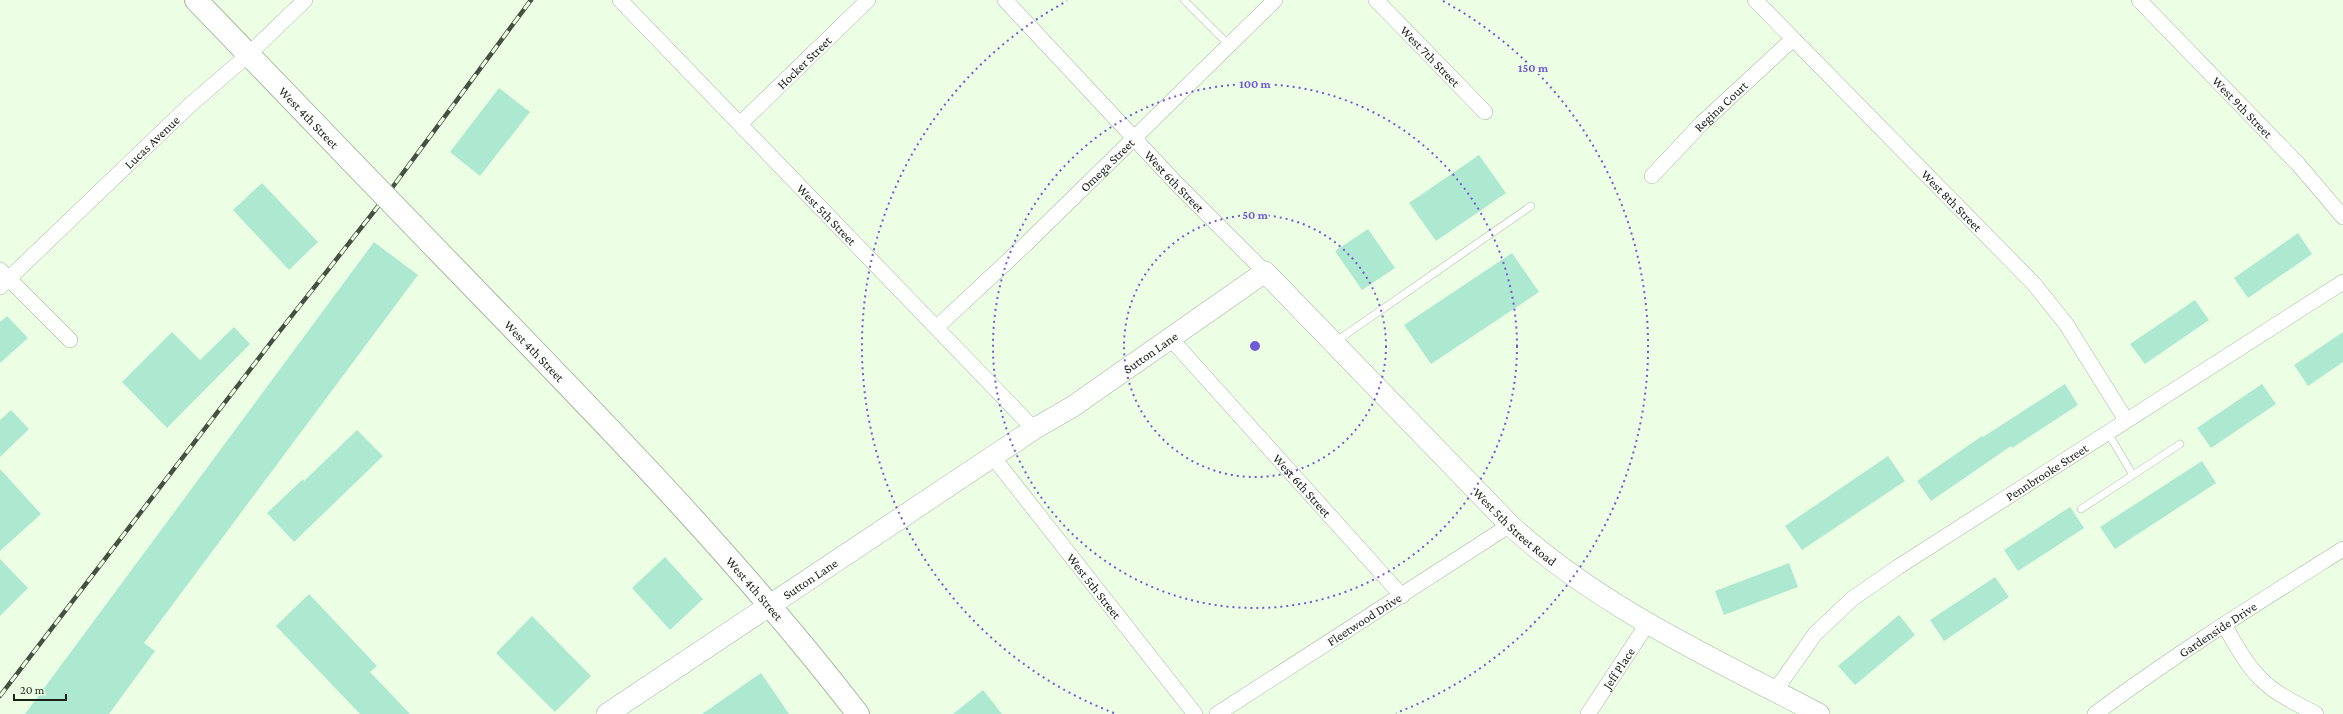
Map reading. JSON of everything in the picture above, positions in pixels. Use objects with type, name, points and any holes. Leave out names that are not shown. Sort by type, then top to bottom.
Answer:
[{"type":"main road","name":"West 4th Street","points":[[196,0],[621,440],[710,536],[770,605],[858,714]]},
{"type":"street","name":"Lucas Avenue","points":[[3,279],[190,105],[248,55],[305,0]]},
{"type":"street","name":"West 5th Street","points":[[620,0],[1034,429]]},
{"type":"street","name":"Hocker Street","points":[[740,124],[868,0]]},
{"type":"street","name":"West 6th Street","points":[[1005,0],[1134,136],[1176,183],[1265,272]]},
{"type":"street","name":"Omega Street","points":[[937,327],[1026,244],[1134,136],[1274,0]]},
{"type":"street","name":"West 7th Street","points":[[1376,0],[1485,112]]},
{"type":"street","name":"West 8th Street","points":[[1755,0],[2034,284],[2066,324],[2126,420]]},
{"type":"street","name":"West 9th Street","points":[[2139,0],[2298,164],[2343,217]]},
{"type":"street","name":"Regina Court","points":[[1652,176],[1702,123],[1793,39]]},
{"type":"street","name":"Sutton Lane","points":[[607,714],[1034,429],[1072,407],[1265,272]]},
{"type":"street","name":"West 5th Street Road","points":[[1265,272],[1510,525],[1565,572],[1648,623],[1819,714]]},
{"type":"street","points":[[3,279],[70,340]]},
{"type":"street","name":"Pennbrooke Street","points":[[1775,691],[1816,634],[1852,599],[1898,567],[2343,282]]},
{"type":"street","name":"West 6th Street","points":[[1170,338],[1402,596]]},
{"type":"street","name":"West 5th Street","points":[[993,457],[1196,714]]},
{"type":"street","name":"Fleetwood Drive","points":[[1217,714],[1510,525]]},
{"type":"street","name":"Gardenside Drive","points":[[2095,714],[2139,681],[2343,549]]},
{"type":"street","name":"Jeff Place","points":[[1588,714],[1648,623]]},
{"type":"street","points":[[2224,625],[2249,665],[2262,681],[2279,694],[2316,714]]},
{"type":"lane","points":[[1184,0],[1228,44]]},
{"type":"lane","points":[[1334,343],[1531,206]]},
{"type":"lane","points":[[2108,432],[2133,475]]},
{"type":"lane","points":[[2081,509],[2180,444]]},
{"type":"building","points":[[499,88],[530,112],[480,176],[450,152]]},
{"type":"building","points":[[1479,155],[1506,193],[1436,241],[1409,203]]},
{"type":"building","points":[[262,183],[318,242],[289,270],[233,210]]},
{"type":"building","points":[[1368,229],[1395,268],[1362,290],[1335,251]]},
{"type":"building","points":[[2298,233],[2312,254],[2248,298],[2234,278]]},
{"type":"building","points":[[374,242],[418,275],[144,643],[155,651],[109,714],[25,714]]},
{"type":"building","points":[[1512,253],[1539,292],[1431,364],[1404,325]]},
{"type":"building","points":[[2195,300],[2209,320],[2145,364],[2130,344]]},
{"type":"building","points":[[7,316],[28,338],[0,363],[0,322]]},
{"type":"building","points":[[234,327],[250,344],[167,428],[122,382],[172,332],[200,360]]},
{"type":"building","points":[[2343,332],[2343,362],[2308,386],[2294,365]]},
{"type":"building","points":[[2065,384],[2078,405],[2012,448],[2011,446],[1931,501],[1917,481],[1982,436],[1983,437]]},
{"type":"building","points":[[2262,384],[2276,404],[2211,448],[2197,428]]},
{"type":"building","points":[[11,410],[29,429],[0,457],[0,420]]},
{"type":"building","points":[[357,430],[383,456],[294,542],[267,513],[303,479],[304,481]]},
{"type":"building","points":[[1888,456],[1905,481],[1802,550],[1785,526]]},
{"type":"building","points":[[2202,461],[2216,483],[2115,549],[2100,527]]},
{"type":"building","points":[[0,469],[41,514],[0,551]]},
{"type":"building","points":[[2070,507],[2084,528],[2018,571],[2004,550]]},
{"type":"building","points":[[665,557],[703,599],[670,630],[632,588]]},
{"type":"building","points":[[0,559],[28,588],[0,616]]},
{"type":"building","points":[[1789,563],[1798,587],[1724,615],[1715,591]]},
{"type":"building","points":[[1995,577],[2009,597],[1944,641],[1930,620]]},
{"type":"building","points":[[309,594],[377,666],[370,672],[410,714],[360,714],[276,626]]},
{"type":"building","points":[[1899,615],[1915,635],[1855,685],[1838,666]]},
{"type":"building","points":[[532,616],[591,676],[555,712],[496,653]]},
{"type":"building","points":[[761,673],[789,714],[702,714]]},
{"type":"building","points":[[983,690],[1002,714],[953,714]]},
{"type":"railway","points":[[0,696],[272,341],[383,200],[531,0]]}]
